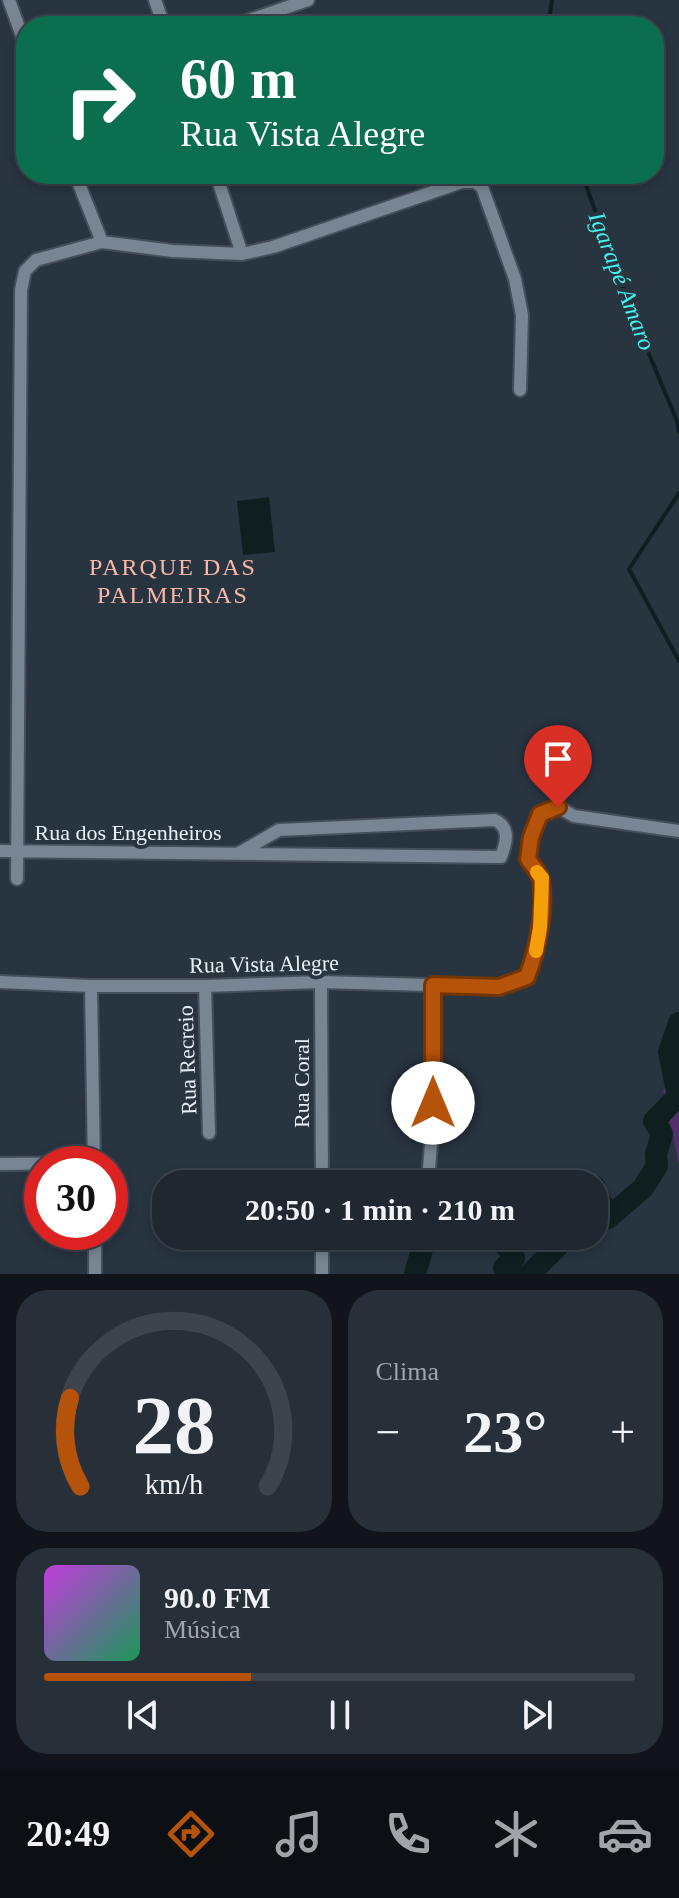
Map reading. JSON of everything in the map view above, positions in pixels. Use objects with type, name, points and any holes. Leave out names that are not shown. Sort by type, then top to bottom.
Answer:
[{"type":"street","points":[[9,0],[16,19]]},
{"type":"street","points":[[261,16],[308,0]]},
{"type":"street","points":[[79,184],[102,242],[173,251],[242,254],[273,247],[456,184]]},
{"type":"street","points":[[219,184],[242,254]]},
{"type":"street","points":[[478,184],[482,187],[515,279],[522,315],[520,390]]},
{"type":"street","name":"Rua dos Engenheiros","points":[[17,879],[21,290],[25,271],[36,260],[102,242]]},
{"type":"street","name":"Rua Vista Alegre","points":[[0,982],[205,986],[321,982],[499,987],[527,977],[535,957],[540,928],[542,878],[528,859],[531,837],[540,814],[558,807],[574,816],[679,831]]},
{"type":"street","name":"Rua dos Engenheiros","points":[[0,851],[501,857],[507,841],[501,822],[480,820],[279,830],[239,853]]},
{"type":"street","name":"Rua Coral","points":[[321,982],[322,1170]]},
{"type":"street","points":[[429,1168],[433,1112],[433,985]]},
{"type":"street","points":[[91,986],[94,1146]]},
{"type":"street","name":"Rua Recreio","points":[[205,986],[209,1133]]},
{"type":"street","points":[[0,1164],[24,1164]]},
{"type":"street","points":[[95,1250],[95,1274]]},
{"type":"street","points":[[322,1250],[322,1274]]},
{"type":"shaded area","points":[[269,497],[275,552],[243,555],[237,501]]},
{"type":"shaded area","points":[[679,1086],[679,1165],[663,1089]]},
{"type":"waterway","name":"Igarapé Amaro","points":[[550,16],[552,0]]},
{"type":"waterway","name":"Igarapé Amaro","points":[[586,184],[679,432]]},
{"type":"waterway","name":"Igarapé Amaro","points":[[679,493],[629,569],[679,661]]},
{"type":"waterway","points":[[608,1218],[643,1188],[657,1166],[656,1154],[662,1134],[654,1121],[678,1096],[669,1052],[679,1023]]},
{"type":"waterway","points":[[415,1274],[422,1250]]},
{"type":"waterway","points":[[509,1250],[514,1258],[504,1268],[515,1274]]},
{"type":"waterway","points":[[530,1274],[554,1250]]},
{"type":"slow traffic","points":[[536,951],[542,878],[537,872]]},
{"type":"district","name":"PARQUE DAS PALMEIRAS","points":[[173,581]]},
{"type":"route","points":[[433,1103],[433,985],[499,987],[527,977],[535,957],[540,928],[542,878],[528,859],[531,837],[540,814],[558,807]]}]
